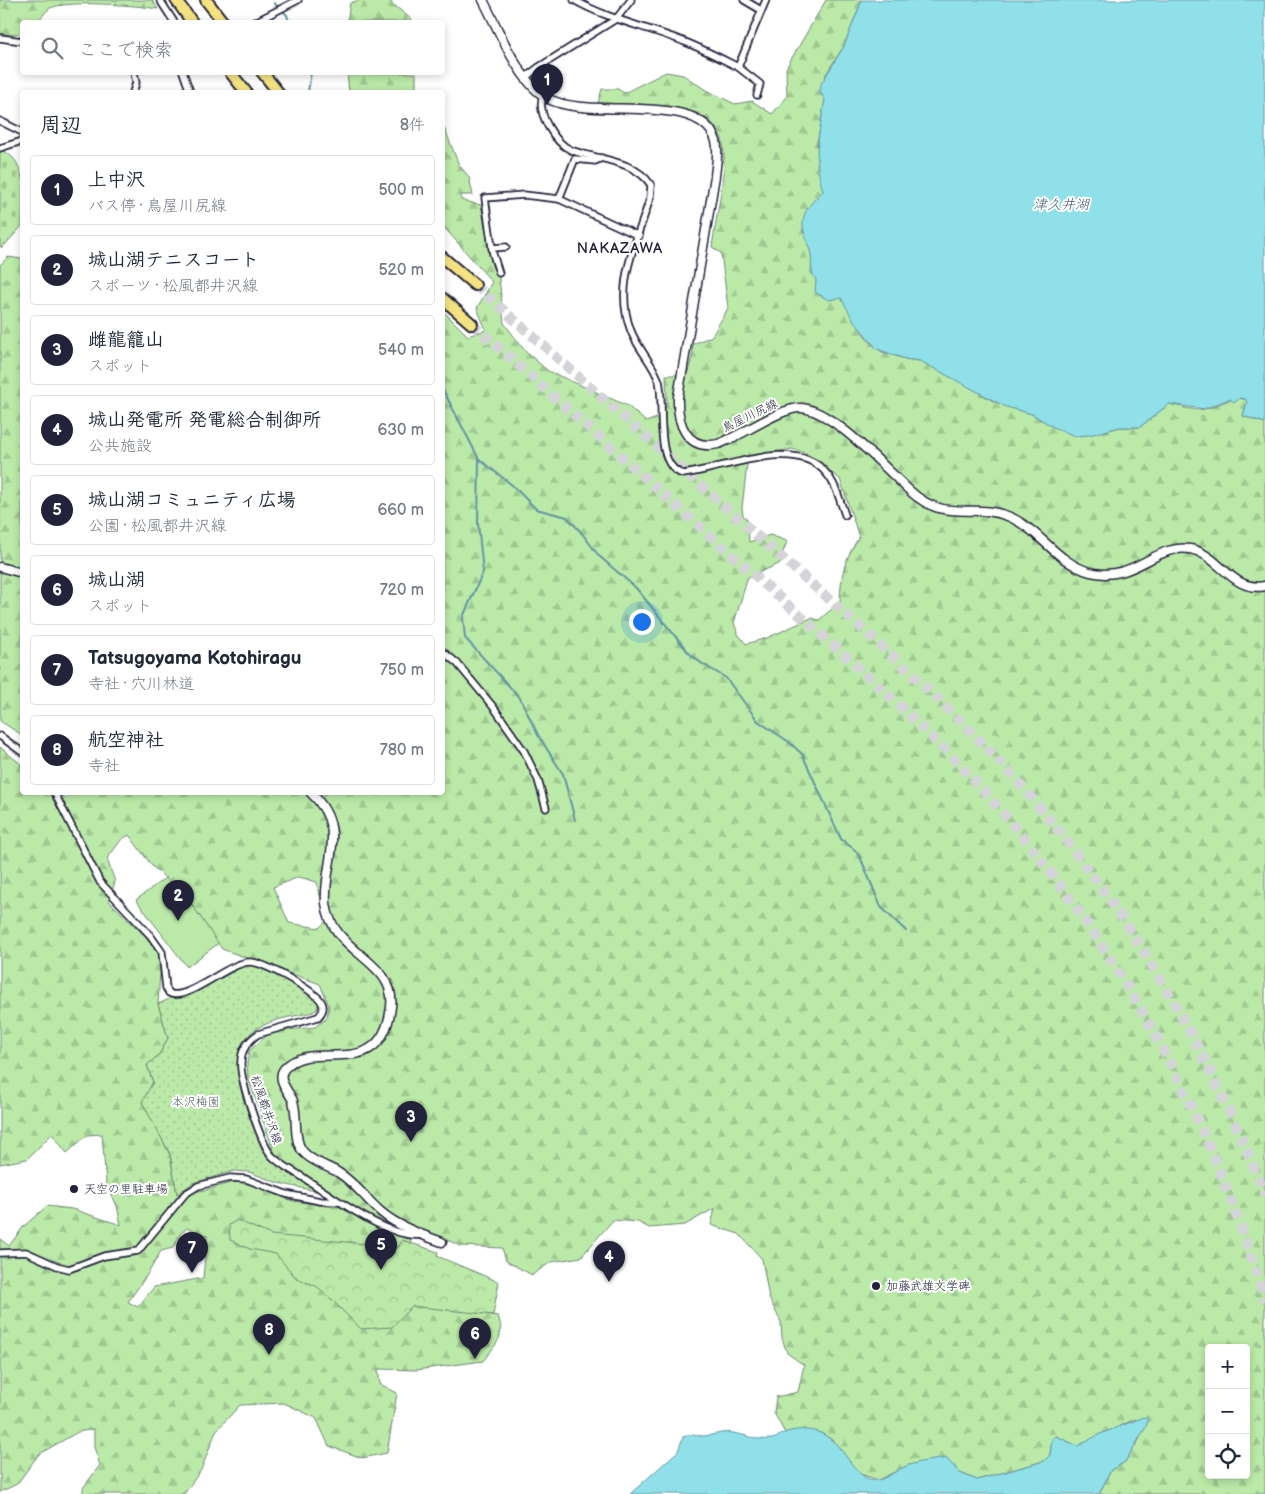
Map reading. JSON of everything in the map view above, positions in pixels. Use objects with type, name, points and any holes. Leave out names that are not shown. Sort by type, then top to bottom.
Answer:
[{"type":"highway","points":[[176,0],[191,20]]},
{"type":"highway","points":[[206,0],[221,20]]},
{"type":"highway","points":[[232,75],[244,90]]},
{"type":"highway","points":[[264,75],[276,90]]},
{"type":"highway","points":[[445,260],[474,285]]},
{"type":"highway","points":[[445,301],[472,324]]},
{"type":"main road","name":"鳥屋川尻線","points":[[482,0],[526,77],[542,96],[567,106],[686,114],[706,126],[716,141],[715,176],[678,397],[679,422],[685,433],[709,445],[718,444],[792,408],[808,409],[855,439],[911,492],[930,506],[947,511],[991,512],[1010,517],[1061,557],[1084,570],[1108,574],[1126,571],[1171,550],[1189,549],[1204,554],[1238,582],[1251,586],[1265,586]]},
{"type":"main road","points":[[0,566],[20,572]]},
{"type":"main road","name":"松風都井沢線","points":[[312,795],[320,806],[332,835],[326,902],[329,917],[336,933],[386,980],[390,986],[391,1007],[381,1038],[366,1051],[297,1060],[284,1068],[281,1076],[282,1082],[295,1108],[298,1140],[306,1155],[341,1174],[383,1214],[422,1235],[442,1242]]},
{"type":"street","points":[[160,0],[173,20]]},
{"type":"street","points":[[574,0],[591,10],[686,42],[738,67],[760,84],[757,95]]},
{"type":"street","points":[[526,77],[539,66],[616,19],[632,0]]},
{"type":"street","points":[[744,0],[762,10]]},
{"type":"street","points":[[738,67],[766,0]]},
{"type":"street","points":[[259,20],[295,2]]},
{"type":"street","points":[[0,38],[20,41]]},
{"type":"street","points":[[134,90],[136,83],[135,75]]},
{"type":"street","points":[[184,75],[189,90]]},
{"type":"street","points":[[542,96],[540,102],[542,115],[553,132],[570,150],[625,166],[640,175],[650,185],[650,198],[625,276],[623,300],[630,330],[659,381],[662,390],[662,443],[671,466],[678,472],[689,473],[724,465],[740,459],[800,456],[826,472],[845,515]]},
{"type":"street","points":[[0,121],[20,131]]},
{"type":"street","points":[[0,148],[20,143]]},
{"type":"street","points":[[558,199],[574,159],[595,161],[602,158]]},
{"type":"street","points":[[500,273],[492,248],[485,198],[524,195],[558,199],[638,236]]},
{"type":"street","points":[[492,248],[506,247]]},
{"type":"street","points":[[445,654],[457,663],[495,709],[524,751],[538,780],[546,808]]},
{"type":"street","points":[[0,736],[20,751]]},
{"type":"street","name":"松風都井沢線","points":[[56,795],[100,882],[150,935],[162,952],[166,988],[169,993],[179,995],[234,966],[249,962],[267,967],[321,1000],[324,1005],[323,1012],[318,1017],[264,1031],[250,1040],[242,1053],[242,1079],[266,1148],[285,1167],[339,1202],[397,1231],[412,1236],[422,1235]]},
{"type":"street","points":[[0,1253],[26,1252],[57,1266],[69,1269],[104,1256],[138,1252],[146,1244],[162,1220],[185,1194],[198,1186],[230,1178],[246,1179],[286,1194],[320,1201],[339,1202]]},
{"type":"green space","points":[[0,0],[152,0],[158,9],[102,4],[72,4],[50,8],[39,20],[20,20],[20,33],[10,35],[0,33]]},
{"type":"green space","points":[[360,0],[388,0],[411,19],[347,20],[350,3]]},
{"type":"green space","points":[[826,0],[862,0],[844,46],[826,74],[820,92],[825,100],[817,144],[823,191],[803,230],[812,256],[811,273],[843,299],[867,339],[882,352],[905,359],[920,361],[950,375],[993,401],[1032,414],[1053,427],[1106,431],[1120,427],[1140,427],[1169,404],[1200,409],[1239,398],[1245,399],[1247,402],[1243,416],[1265,423],[1265,1494],[1099,1494],[1111,1470],[1125,1462],[1140,1438],[1135,1419],[1078,1446],[1056,1436],[1052,1440],[1050,1455],[1044,1461],[977,1480],[960,1473],[909,1465],[878,1480],[857,1473],[834,1441],[821,1433],[796,1431],[785,1433],[774,1413],[776,1397],[798,1392],[804,1365],[787,1353],[782,1338],[781,1322],[769,1298],[762,1259],[739,1234],[711,1225],[715,1208],[685,1225],[649,1228],[638,1222],[613,1220],[581,1257],[551,1262],[532,1275],[506,1261],[502,1248],[461,1246],[433,1234],[412,1233],[406,1260],[411,1303],[498,1316],[501,1330],[498,1340],[483,1361],[416,1370],[378,1369],[380,1384],[397,1393],[387,1453],[362,1458],[329,1446],[316,1418],[284,1403],[240,1405],[216,1431],[201,1470],[184,1494],[83,1494],[83,1488],[100,1465],[94,1447],[94,1429],[78,1432],[39,1454],[17,1484],[0,1492],[0,1239],[9,1246],[24,1226],[47,1206],[72,1209],[121,1225],[117,1206],[106,1183],[102,1134],[87,1135],[67,1153],[52,1134],[27,1159],[0,1164],[0,747],[20,763],[20,795],[56,795],[66,798],[71,795],[445,795],[445,313],[468,336],[486,330],[477,308],[492,282],[445,228],[445,130],[459,165],[469,177],[473,195],[461,195],[461,200],[481,205],[492,266],[499,278],[504,323],[525,351],[548,371],[628,406],[646,422],[657,418],[667,405],[666,375],[687,375],[693,344],[712,336],[728,308],[721,253],[712,247],[724,168],[723,144],[720,134],[714,125],[697,113],[662,106],[598,103],[602,89],[618,89],[624,93],[666,72],[683,75],[706,90],[735,104],[752,101],[772,114],[787,97],[786,68]],"holes":[[[792,449],[806,453],[840,479],[859,537],[844,568],[840,602],[819,620],[811,618],[767,638],[746,644],[738,634],[734,623],[748,577],[779,564],[787,541],[770,535],[749,542],[748,521],[743,515],[742,508],[748,456]],[[129,835],[152,866],[187,897],[222,949],[320,984],[329,1006],[327,1018],[315,1027],[271,1032],[249,1051],[247,1064],[248,1078],[276,1157],[339,1197],[334,1207],[293,1201],[241,1180],[206,1190],[177,1194],[170,1155],[143,1102],[153,1082],[147,1065],[159,1055],[168,1038],[158,1004],[161,957],[145,936],[109,901],[115,882],[107,859],[121,840]],[[299,877],[317,882],[326,921],[319,928],[289,923],[273,887]],[[187,1228],[207,1235],[203,1278],[154,1287],[138,1307],[128,1302],[161,1251],[173,1248],[181,1233]]]},
{"type":"green space","points":[[347,75],[416,75],[416,90],[349,90]]},
{"type":"green space","points":[[3,151],[12,156],[20,172],[20,228],[2,248],[0,246],[0,152]]},
{"type":"green space","points":[[8,257],[20,259],[20,734],[0,721],[0,265]]},
{"type":"green space","points":[[169,875],[220,942],[187,967],[136,900]]},
{"type":"green space","name":"本沢梅園","points":[[247,965],[255,965],[285,977],[305,989],[319,1001],[317,1009],[313,1012],[269,1023],[249,1035],[240,1048],[238,1064],[239,1082],[244,1100],[262,1150],[268,1158],[320,1192],[278,1183],[249,1172],[234,1171],[193,1183],[177,1194],[170,1154],[142,1102],[153,1082],[147,1065],[159,1055],[168,1038],[158,1004]]},
{"type":"green space","points":[[237,1220],[271,1235],[399,1247],[402,1240],[438,1252],[437,1256],[499,1282],[493,1315],[412,1306],[392,1327],[361,1329],[316,1286],[296,1278],[276,1254],[250,1249],[230,1240],[229,1225]]},
{"type":"water","name":"津久井湖","points":[[862,0],[1265,0],[1265,423],[1243,416],[1247,402],[1245,399],[1240,398],[1235,402],[1229,399],[1204,409],[1169,404],[1140,427],[1120,427],[1089,435],[1075,436],[1053,427],[1032,414],[1006,407],[920,361],[905,359],[877,349],[854,321],[841,298],[828,300],[815,292],[816,280],[812,271],[811,252],[803,228],[803,222],[806,210],[823,191],[817,155],[825,100],[820,92],[821,84],[844,46]]},
{"type":"water","points":[[1144,1417],[1148,1420],[1146,1427],[1125,1462],[1111,1470],[1099,1494],[630,1494],[678,1451],[683,1437],[693,1434],[708,1436],[728,1432],[757,1439],[766,1439],[792,1431],[811,1430],[825,1435],[834,1442],[855,1468],[869,1479],[878,1480],[909,1465],[946,1458],[960,1473],[977,1480],[1044,1461],[1050,1455],[1052,1439],[1056,1436],[1078,1446],[1100,1434]]},
{"type":"waterway","points":[[274,3],[287,15],[288,20]]},
{"type":"waterway","points":[[308,90],[311,75]]},
{"type":"waterway","points":[[445,394],[479,459],[478,523],[483,572],[463,617],[465,638],[520,698],[538,735],[563,774],[575,820]]},
{"type":"waterway","points":[[479,459],[512,485],[536,509],[567,517],[599,556],[636,588],[689,653],[701,663],[726,678],[758,721],[789,742],[802,754],[841,839],[855,850],[861,859],[881,907],[906,931]]},
{"type":"tunnel","points":[[475,285],[890,654],[956,717],[1019,784],[1083,862],[1144,952],[1172,999],[1222,1095],[1265,1195]]},
{"type":"tunnel","points":[[472,324],[906,712],[1002,811],[1070,899],[1106,952],[1170,1062],[1223,1178],[1265,1301]]},
{"type":"place","name":"上中沢","points":[[547,105]]},
{"type":"place","name":"城山湖テニスコート","points":[[178,921]]},
{"type":"place","name":"雌龍籠山","points":[[411,1142]]},
{"type":"place","name":"天空の里駐車場","points":[[74,1189]]},
{"type":"place","name":"城山湖コミュニティ広場","points":[[381,1270]]},
{"type":"place","name":"Tatsugoyama Kotohiragu","points":[[192,1273]]},
{"type":"place","name":"城山発電所 発電総合制御所","points":[[609,1282]]},
{"type":"place","name":"加藤武雄文学碑","points":[[876,1286]]},
{"type":"place","name":"航空神社","points":[[269,1355]]},
{"type":"place","name":"城山湖","points":[[475,1359]]},
{"type":"district","name":"NAKAZAWA","points":[[620,248]]}]
